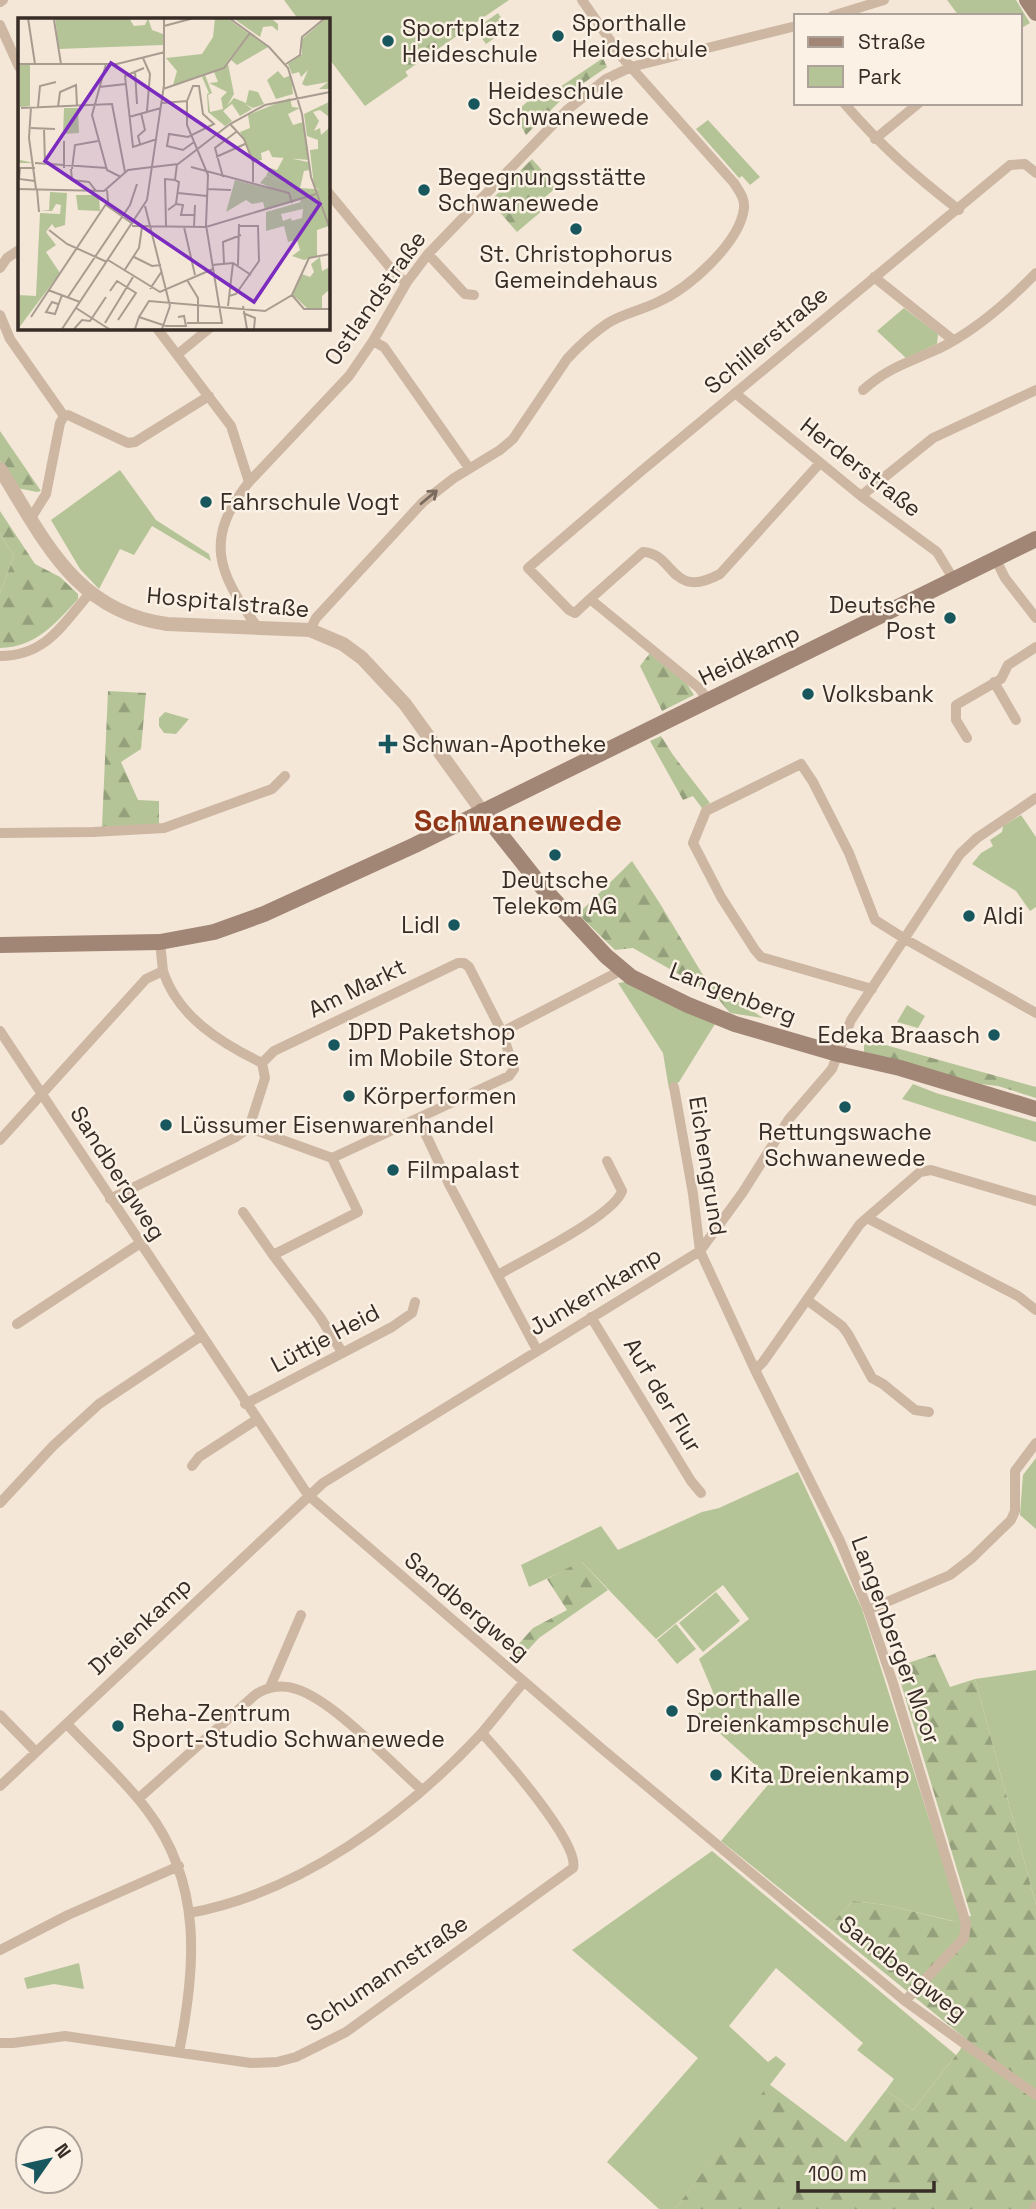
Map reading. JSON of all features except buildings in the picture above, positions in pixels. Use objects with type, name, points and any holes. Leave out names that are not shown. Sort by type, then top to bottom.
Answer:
[{"type":"main road","points":[[1027,0],[1036,13]]},
{"type":"main road","name":"Heidkamp","points":[[0,945],[160,942],[214,932],[264,914],[415,845],[1036,540]]},
{"type":"main road","name":"Langenberg","points":[[482,811],[541,887],[598,948],[631,977],[735,1024],[838,1054],[900,1068],[1036,1109]]},
{"type":"street","points":[[310,630],[316,618],[423,502],[513,439],[567,359],[588,338],[610,322],[659,302],[678,291],[712,261],[730,240],[740,220],[743,199],[734,183],[631,67],[582,0]]},
{"type":"street","points":[[838,14],[884,0]]},
{"type":"street","points":[[0,25],[18,64]]},
{"type":"street","name":"Ostlandstraße","points":[[258,628],[229,581],[220,554],[225,521],[237,497],[249,482],[349,376],[407,282],[428,254],[566,110],[606,79],[631,67],[794,26]]},
{"type":"street","points":[[0,51],[10,43]]},
{"type":"street","points":[[846,105],[909,172],[959,210]]},
{"type":"street","points":[[875,139],[917,105]]},
{"type":"street","name":"Schillerstraße","points":[[590,599],[575,613],[569,610],[528,568],[1010,165],[1025,164],[1036,173]]},
{"type":"street","points":[[330,199],[398,277],[407,282]]},
{"type":"street","points":[[0,268],[7,258],[18,251]]},
{"type":"street","points":[[428,254],[465,294],[474,295]]},
{"type":"street","points":[[863,390],[880,375],[953,340],[979,323],[1017,293],[1036,273]]},
{"type":"street","points":[[874,277],[953,340]]},
{"type":"street","points":[[0,315],[10,339],[64,416]]},
{"type":"street","points":[[158,329],[231,426],[249,482]]},
{"type":"street","points":[[178,354],[209,329]]},
{"type":"street","points":[[373,341],[384,347],[469,468]]},
{"type":"street","points":[[861,496],[933,439],[1036,390]]},
{"type":"street","name":"Herderstraße","points":[[735,393],[861,496],[937,552],[954,580]]},
{"type":"street","points":[[64,416],[68,415],[128,443],[135,442],[209,396]]},
{"type":"street","points":[[31,519],[46,494],[60,423],[64,416]]},
{"type":"street","points":[[708,700],[699,688],[590,599],[643,552],[651,552],[682,580],[702,583],[720,574],[820,463]]},
{"type":"street","name":"Hospitalstraße","points":[[0,469],[70,575],[110,608],[146,621],[204,627],[310,630],[343,644],[385,680],[482,811]]},
{"type":"street","points":[[996,560],[1005,578],[1036,618]]},
{"type":"street","points":[[0,656],[19,656],[33,651],[57,632],[90,593]]},
{"type":"street","points":[[967,738],[956,720],[956,705],[1001,679],[1008,665],[1036,647]]},
{"type":"street","points":[[993,682],[1016,720]]},
{"type":"street","points":[[872,989],[761,957],[721,897],[693,843],[706,811],[801,764],[849,853],[875,920],[1036,1013]]},
{"type":"street","points":[[0,833],[164,828],[272,789],[285,776]]},
{"type":"street","name":"Junkernkamp","points":[[308,1496],[323,1483],[700,1251],[743,1192],[789,1119],[826,1079],[851,1020],[960,854],[976,838],[1036,798]]},
{"type":"street","points":[[110,1199],[236,1137],[249,1128],[265,1078],[262,1063],[209,1032],[187,1013],[173,995],[163,971],[160,942]]},
{"type":"street","name":"Am Markt","points":[[262,1063],[274,1051],[458,962],[469,967],[502,1032],[514,1063],[514,1069],[509,1076],[332,1158]]},
{"type":"street","points":[[502,1032],[622,970]]},
{"type":"street","points":[[0,1140],[145,979],[163,971]]},
{"type":"street","name":"Sandbergweg","points":[[0,1031],[308,1496],[524,1682],[905,2001],[1036,2095]]},
{"type":"street","name":"Eichengrund","points":[[674,1087],[700,1251]]},
{"type":"street","points":[[418,1118],[450,1186],[537,1350]]},
{"type":"street","points":[[249,1128],[332,1158],[358,1212],[273,1255]]},
{"type":"street","points":[[498,1275],[595,1218],[613,1204],[622,1191],[607,1161]]},
{"type":"street","points":[[755,1370],[860,1224],[925,1170],[1036,1201]]},
{"type":"street","points":[[243,1212],[320,1317],[342,1352]]},
{"type":"street","points":[[869,1219],[1018,1296],[1036,1310]]},
{"type":"street","points":[[18,1324],[139,1244]]},
{"type":"street","name":"Langenberger Moor","points":[[700,1251],[834,1530],[868,1610],[893,1683],[966,1924],[964,1938],[905,2001]]},
{"type":"street","points":[[807,1300],[848,1334],[872,1378],[915,1410],[929,1412]]},
{"type":"street","name":"Lüttje Heid","points":[[245,1404],[392,1328],[412,1313],[415,1302]]},
{"type":"street","name":"Auf der Flur","points":[[591,1317],[691,1481],[701,1493]]},
{"type":"street","points":[[0,1503],[53,1446],[99,1405],[201,1336]]},
{"type":"street","points":[[192,1466],[200,1457],[256,1420]]},
{"type":"street","points":[[868,1610],[950,1575],[972,1558],[1011,1520],[1015,1511],[1015,1471],[1036,1443]]},
{"type":"street","name":"Dreienkamp","points":[[0,1786],[308,1496]]},
{"type":"street","points":[[270,1687],[301,1615]]},
{"type":"street","points":[[189,1913],[243,1901],[280,1885],[354,1842],[422,1790],[481,1733],[524,1682]]},
{"type":"street","points":[[138,1799],[255,1695],[270,1687],[294,1688],[321,1702],[422,1790]]},
{"type":"street","points":[[0,1716],[36,1752]]},
{"type":"street","points":[[66,1724],[138,1799],[171,1848],[179,1866],[189,1913],[191,1975],[179,2052]]},
{"type":"street","name":"Schumannstraße","points":[[0,2043],[65,2036],[251,2063],[277,2062],[320,2047],[372,2014],[573,1868],[575,1857],[545,1810],[512,1766],[481,1733]]},
{"type":"street","points":[[0,1950],[68,1915],[179,1866]]},
{"type":"green space","name":"Sportplatz Heideschule","points":[[284,0],[509,0],[405,71],[408,76],[365,106],[329,59],[329,18],[297,18]]},
{"type":"green space","points":[[947,0],[1016,0],[1030,23],[1022,28],[1022,14],[958,14]]},
{"type":"green space","points":[[498,13],[508,28],[486,44],[475,29]]},
{"type":"green space","points":[[466,19],[471,26],[405,72],[400,65]]},
{"type":"green space","points":[[603,58],[607,67],[566,95],[526,135],[518,120],[517,111],[547,84],[554,91]]},
{"type":"green space","points":[[708,120],[760,177],[750,185],[742,176],[739,178],[696,129]]},
{"type":"green space","points":[[532,159],[557,187],[538,203],[543,210],[517,232],[490,201]]},
{"type":"green space","points":[[904,308],[938,334],[937,344],[906,358],[877,331]]},
{"type":"green space","points":[[0,431],[41,491],[17,488],[0,461]]},
{"type":"green space","points":[[120,470],[156,520],[209,554],[211,561],[152,526],[134,555],[120,549],[99,589],[80,569],[51,520]]},
{"type":"green space","points":[[0,511],[35,564],[60,577],[78,594],[78,599],[53,625],[34,639],[13,647],[0,648],[0,593],[14,556],[0,534]]},
{"type":"green space","points":[[0,534],[14,556],[0,593]]},
{"type":"green space","points":[[650,653],[687,684],[694,695],[662,711],[640,666]]},
{"type":"green space","points":[[108,691],[146,693],[141,749],[121,762],[138,800],[159,801],[159,824],[102,827]]},
{"type":"green space","points":[[165,712],[189,719],[176,734],[164,733],[159,726],[159,718]]},
{"type":"green space","points":[[661,736],[710,803],[702,808],[693,796],[683,800],[650,741]]},
{"type":"green space","points":[[1021,815],[1036,837],[1036,907],[1030,911],[1016,891],[972,864],[981,853],[993,846],[990,840],[1002,832],[1003,826]]},
{"type":"green space","points":[[632,861],[706,980],[763,1018],[730,1013],[715,995],[633,948],[615,950],[578,914]]},
{"type":"green space","points":[[631,981],[715,1024],[679,1082],[669,1089],[663,1053],[618,983]]},
{"type":"green space","points":[[907,1005],[925,1016],[918,1028],[897,1022]]},
{"type":"green space","points":[[864,1039],[1036,1087],[1036,1098],[864,1052]]},
{"type":"green space","points":[[913,1084],[1036,1122],[1036,1142],[902,1099]]},
{"type":"green space","points":[[1036,1458],[1036,1529],[1020,1515],[1023,1475]]},
{"type":"green space","points":[[798,1472],[862,1609],[961,1919],[953,1921],[886,1905],[853,1901],[828,1927],[721,1841],[772,1780],[698,1714],[713,1692],[699,1659],[749,1619],[723,1585],[656,1639],[582,1562],[529,1587],[521,1565],[601,1526],[618,1550]]},
{"type":"green space","points":[[581,1561],[608,1590],[539,1638],[515,1664],[508,1656],[533,1628],[567,1610],[547,1579]]},
{"type":"green space","points":[[716,1592],[740,1621],[703,1652],[679,1623]]},
{"type":"green space","points":[[676,1624],[696,1649],[677,1664],[657,1640]]},
{"type":"green space","points":[[935,1654],[950,1687],[975,1679],[1036,1905],[1036,2209],[675,2209],[769,2084],[846,2142],[886,2090],[913,2110],[966,2039],[828,1927],[853,1901],[886,1905],[952,1921],[971,1916],[896,1667]]},
{"type":"green space","points":[[1036,1670],[1036,1905],[975,1679]]},
{"type":"green space","points":[[712,1851],[956,2055],[913,2110],[886,2090],[894,2079],[857,2050],[863,2043],[776,1968],[729,2026],[768,2062],[776,2056],[786,2064],[675,2209],[659,2209],[607,2162],[698,2058],[572,1950]]},
{"type":"green space","points":[[79,1963],[84,1989],[54,1984],[27,1989],[24,1978]]},
{"type":"place","name":"Sporthalle Heideschule","points":[[558,36]]},
{"type":"place","name":"Sportplatz Heideschule","points":[[388,41]]},
{"type":"place","name":"Heideschule Schwanewede","points":[[474,104]]},
{"type":"place","name":"Begegnungsstätte Schwanewede","points":[[424,190]]},
{"type":"place","name":"St. Christophorus Gemeindehaus","points":[[576,229]]},
{"type":"place","name":"Fahrschule Vogt","points":[[206,502]]},
{"type":"place","name":"Deutsche Post","points":[[950,618]]},
{"type":"place","name":"Volksbank","points":[[808,694]]},
{"type":"place","name":"Schwan-Apotheke","points":[[388,744]]},
{"type":"place","name":"Deutsche Telekom AG","points":[[555,855]]},
{"type":"place","name":"Aldi","points":[[969,916]]},
{"type":"place","name":"Lidl","points":[[454,925]]},
{"type":"place","name":"Edeka Braasch","points":[[994,1035]]},
{"type":"place","name":"DPD Paketshop im Mobile Store","points":[[334,1045]]},
{"type":"place","name":"Körperformen","points":[[349,1096]]},
{"type":"place","name":"Rettungswache Schwanewede","points":[[845,1107]]},
{"type":"place","name":"Lüssumer Eisenwarenhandel","points":[[166,1125]]},
{"type":"place","name":"Filmpalast","points":[[393,1170]]},
{"type":"place","name":"Sporthalle Dreienkampschule","points":[[672,1711]]},
{"type":"place","name":"Reha-Zentrum Sport-Studio Schwanewede","points":[[118,1726]]},
{"type":"place","name":"Kita Dreienkamp","points":[[716,1775]]},
{"type":"district","name":"Schwanewede","points":[[518,821]]}]
